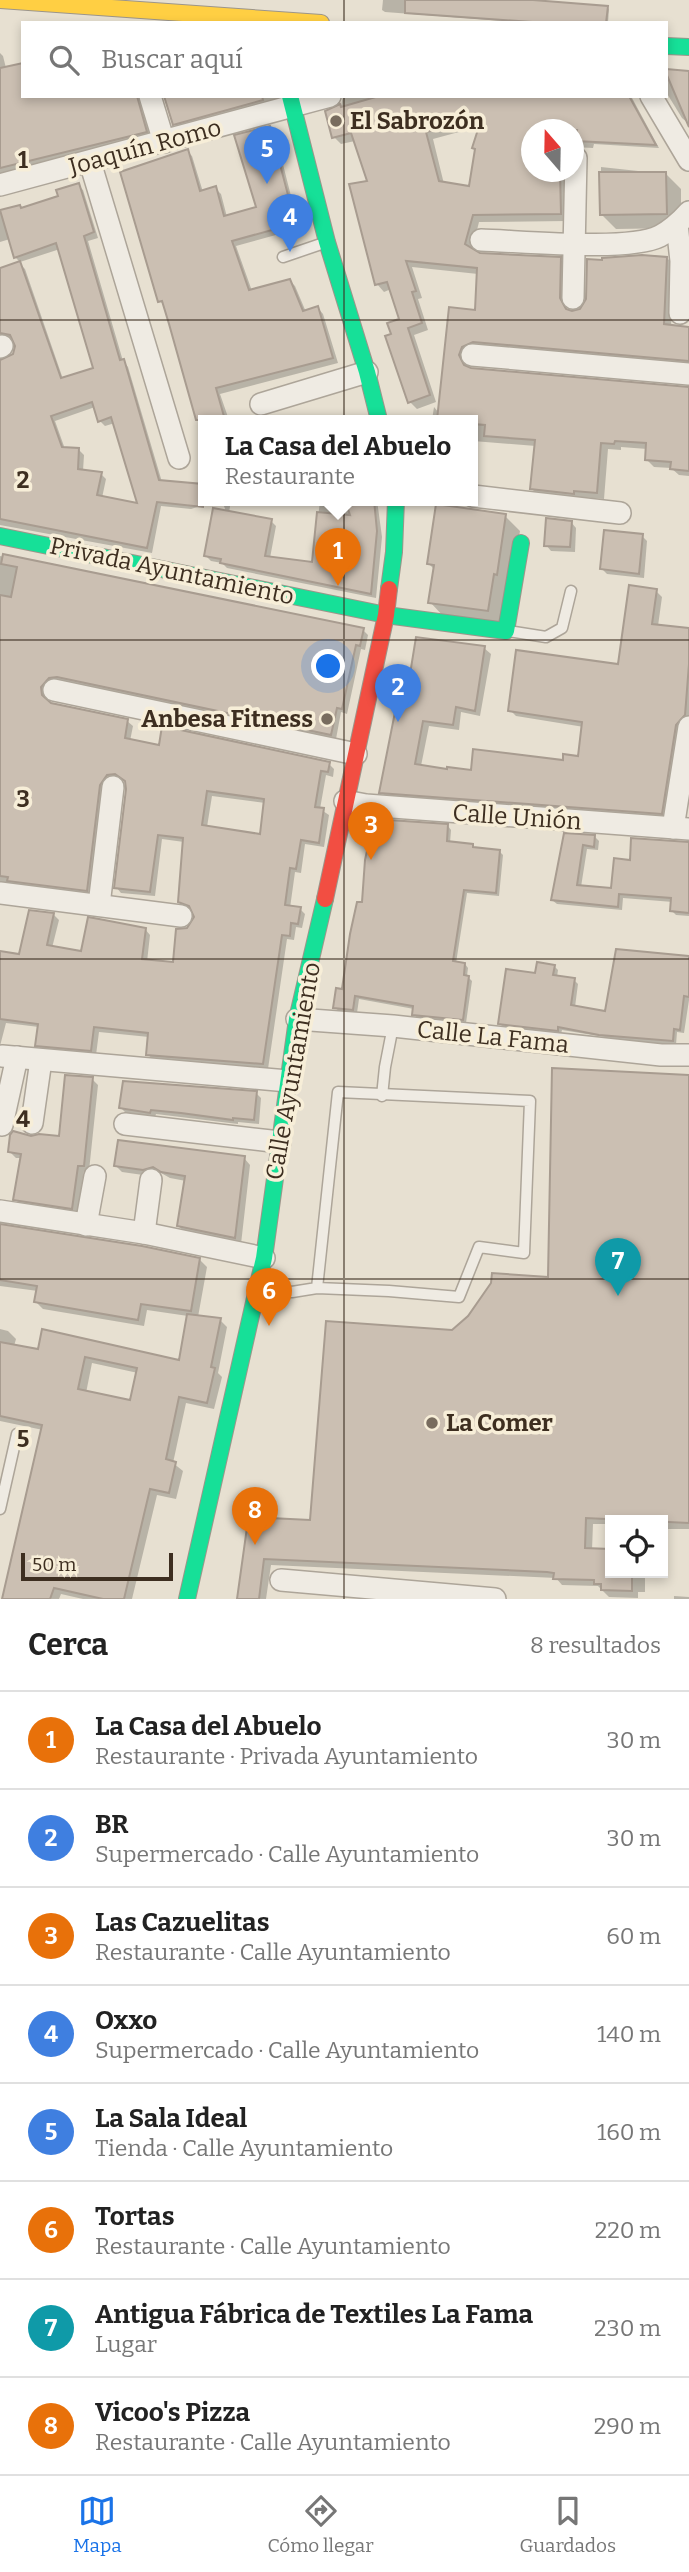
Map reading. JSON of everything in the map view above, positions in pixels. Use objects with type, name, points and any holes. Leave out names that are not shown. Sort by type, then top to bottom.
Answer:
[{"type":"street","points":[[0,1],[127,16],[266,21],[255,0]]},
{"type":"street","points":[[668,46],[689,47]]},
{"type":"street","points":[[151,98],[164,142]]},
{"type":"street","name":"Joaquín Romo","points":[[0,185],[164,142],[292,102],[317,98]]},
{"type":"street","points":[[652,98],[689,160]]},
{"type":"street","points":[[292,102],[327,242],[378,415]]},
{"type":"street","points":[[90,162],[179,458]]},
{"type":"street","points":[[573,298],[576,182]]},
{"type":"street","points":[[481,240],[640,242],[660,236],[683,218]]},
{"type":"street","points":[[680,313],[683,218]]},
{"type":"street","points":[[472,355],[689,374]]},
{"type":"street","points":[[261,404],[367,372]]},
{"type":"street","points":[[478,497],[620,513]]},
{"type":"street","name":"Calle Ayuntamiento","points":[[187,1599],[264,1258],[297,1019],[386,615],[394,552],[396,506]]},
{"type":"street","name":"Privada Ayuntamiento","points":[[0,536],[386,615],[506,631]]},
{"type":"street","points":[[506,631],[521,543]]},
{"type":"street","points":[[54,690],[356,754]]},
{"type":"street","points":[[681,829],[689,727]]},
{"type":"street","points":[[99,905],[113,787]]},
{"type":"street","name":"Calle Unión","points":[[345,801],[366,805],[681,829]]},
{"type":"street","points":[[0,893],[181,916]]},
{"type":"street","name":"Calle La Fama","points":[[297,1019],[393,1026],[662,1055],[689,1055]]},
{"type":"street","points":[[2,1125],[9,1056],[288,1081]]},
{"type":"street","points":[[32,1123],[41,1059]]},
{"type":"street","points":[[125,1124],[280,1142]]},
{"type":"street","points":[[86,1225],[95,1176]]},
{"type":"street","points":[[144,1233],[151,1180]]},
{"type":"street","points":[[0,1211],[144,1233],[264,1258]]},
{"type":"street","points":[[281,1580],[495,1599]]},
{"type":"lane","points":[[283,257],[327,242]]},
{"type":"lane","points":[[506,631],[546,637],[562,628],[571,591]]},
{"type":"lane","points":[[382,1096],[393,1026]]},
{"type":"lane","points":[[258,1287],[292,1292],[317,1288],[389,1290],[459,1297],[479,1247],[524,1253],[530,1101],[338,1092],[317,1288]]},
{"type":"lane","points":[[0,1509],[17,1434]]},
{"type":"building","points":[[405,0],[533,0],[608,6],[606,21],[518,21],[405,13]]},
{"type":"building","points":[[21,63],[21,98],[138,98],[147,132],[0,168],[0,68]]},
{"type":"building","points":[[668,69],[689,71],[689,127],[668,78]]},
{"type":"building","points":[[165,98],[262,98],[263,100],[173,125]]},
{"type":"building","points":[[372,98],[630,98],[656,145],[584,141],[584,119],[521,119],[521,182],[560,182],[561,214],[473,215],[465,244],[480,253],[561,257],[560,298],[566,309],[572,311],[580,309],[586,299],[587,259],[642,255],[667,257],[664,324],[689,327],[689,361],[473,342],[462,347],[459,355],[464,365],[471,368],[689,387],[689,471],[670,469],[671,462],[645,460],[646,443],[615,441],[614,444],[601,443],[597,493],[574,491],[574,494],[530,489],[535,440],[484,436],[485,425],[478,424],[478,415],[438,415],[449,307],[475,310],[477,268],[406,261],[416,291],[412,292],[422,323],[408,328],[430,395],[408,403],[385,336],[391,334],[387,323],[399,319],[387,282],[375,285],[349,184],[367,181],[351,133],[332,138],[325,111],[340,104],[341,107]],"holes":[[[482,117],[472,148],[475,149],[469,186],[439,181],[426,132]]]},
{"type":"building","points":[[270,126],[288,195],[282,197],[290,225],[232,241],[249,290],[290,279],[303,311],[318,306],[333,358],[216,388],[224,415],[198,415],[196,420],[162,301],[158,302],[120,172],[188,149],[200,191],[216,186],[224,216],[256,207],[234,135]]},
{"type":"building","points":[[599,172],[666,172],[667,214],[600,215]]},
{"type":"building","points":[[79,183],[94,232],[84,236],[159,480],[198,484],[198,506],[203,507],[157,502],[147,548],[0,519],[0,360],[13,354],[15,346],[10,335],[0,333],[0,268],[20,261],[61,378],[93,368],[56,243],[14,258],[0,210],[20,205],[21,208],[58,196],[56,190]],"holes":[[[92,402],[98,422],[111,417],[137,503],[97,495],[102,472],[78,469],[79,448],[62,447],[51,416]]]},
{"type":"building","points":[[347,506],[375,506],[377,531],[371,594],[220,563],[221,559],[204,556],[213,508],[272,519],[265,556],[312,562],[317,512],[350,515]]},
{"type":"building","points":[[436,506],[506,514],[497,575],[494,574],[488,611],[428,603],[434,565],[427,564]]},
{"type":"building","points":[[546,518],[572,521],[570,547],[544,546]]},
{"type":"building","points":[[604,530],[643,534],[639,574],[600,569]]},
{"type":"building","points":[[3,554],[364,628],[360,646],[356,645],[342,709],[337,708],[331,735],[57,677],[49,678],[41,687],[42,695],[51,703],[128,719],[125,738],[159,745],[162,726],[330,762],[328,772],[321,771],[315,807],[324,808],[319,843],[301,840],[296,869],[290,868],[285,905],[301,907],[298,924],[291,923],[290,936],[282,935],[263,1064],[146,1055],[148,1033],[94,1027],[91,1051],[35,1046],[38,1024],[0,1019],[0,951],[19,954],[29,910],[54,913],[47,945],[81,951],[88,917],[146,928],[142,959],[173,962],[176,929],[187,928],[194,917],[189,906],[178,902],[183,838],[158,835],[150,892],[114,888],[126,789],[125,781],[115,774],[107,775],[100,785],[87,891],[7,881],[8,877],[0,876],[0,595],[11,597],[17,567],[1,564]],"holes":[[[207,791],[264,799],[260,834],[202,825]]]},
{"type":"building","points":[[629,585],[657,589],[652,624],[689,628],[685,715],[676,725],[662,814],[379,793],[398,697],[406,699],[416,637],[485,646],[475,711],[456,707],[453,725],[423,721],[415,764],[471,770],[473,749],[563,760],[563,754],[578,756],[582,722],[508,711],[516,650],[618,664]]},
{"type":"building","points":[[374,819],[448,824],[447,841],[500,850],[496,893],[464,890],[453,961],[465,963],[464,975],[469,976],[463,1020],[412,1015],[413,1006],[355,996],[353,1010],[333,1008],[336,988],[342,989],[357,902],[362,902],[365,860]]},
{"type":"building","points":[[564,833],[595,835],[594,847],[583,845],[577,885],[611,888],[614,858],[630,860],[631,838],[689,842],[689,913],[670,911],[671,898],[619,894],[618,907],[551,900]]},
{"type":"building","points":[[616,949],[689,956],[689,997],[684,996],[680,1030],[674,1029],[673,1041],[599,1035],[558,1027],[558,1031],[498,1024],[506,969],[535,973],[537,962],[555,965],[553,975],[575,978],[571,1005],[605,1011]]},
{"type":"building","points":[[552,1068],[689,1075],[689,1523],[668,1522],[668,1515],[605,1515],[605,1519],[586,1518],[585,1548],[605,1549],[605,1578],[632,1578],[632,1591],[601,1590],[601,1584],[594,1584],[594,1580],[553,1579],[554,1573],[547,1572],[264,1559],[259,1599],[237,1599],[249,1513],[270,1518],[310,1520],[326,1321],[452,1330],[468,1316],[491,1283],[492,1273],[548,1277]]},
{"type":"building","points":[[65,1075],[93,1077],[84,1166],[78,1166],[72,1209],[13,1200],[21,1154],[8,1152],[10,1135],[13,1131],[31,1136],[59,1136]]},
{"type":"building","points":[[123,1081],[257,1091],[254,1120],[151,1110],[150,1113],[119,1108]]},
{"type":"building","points":[[118,1140],[245,1156],[235,1238],[177,1226],[185,1176],[161,1172],[153,1167],[143,1170],[114,1166]]},
{"type":"building","points":[[0,1224],[142,1246],[200,1258],[191,1311],[141,1304],[138,1320],[34,1302],[37,1286],[0,1280]]},
{"type":"building","points":[[187,1314],[221,1318],[211,1367],[215,1368],[207,1403],[179,1397],[166,1459],[176,1462],[169,1493],[150,1489],[124,1599],[103,1599],[54,1588],[50,1599],[2,1599],[42,1425],[0,1416],[0,1342],[38,1349],[42,1329],[179,1360]],"holes":[[[85,1357],[137,1368],[130,1400],[78,1389]]]},
{"type":"traffic: fast","points":[[668,46],[689,47]]},
{"type":"traffic: fast","points":[[291,98],[327,242],[378,415]]},
{"type":"traffic: fast","points":[[389,589],[396,506]]},
{"type":"traffic: fast","points":[[0,536],[386,615],[506,631],[521,543]]},
{"type":"traffic: fast","points":[[187,1599],[264,1258],[297,1019],[325,899]]},
{"type":"traffic: slow","points":[[0,0],[293,21]]},
{"type":"traffic: jam","points":[[325,899],[386,615],[389,589]]},
{"type":"place","name":"El Sabrozón","points":[[336,121]]},
{"type":"place","name":"La Sala Ideal","points":[[267,184]]},
{"type":"place","name":"Oxxo","points":[[290,252]]},
{"type":"place","name":"La Casa del Abuelo","points":[[338,586]]},
{"type":"place","name":"Anbesa Fitness","points":[[327,719]]},
{"type":"place","name":"BR","points":[[398,722]]},
{"type":"place","name":"Las Cazuelitas","points":[[371,860]]},
{"type":"place","name":"Antigua Fábrica de Textiles La Fama","points":[[618,1296]]},
{"type":"place","name":"Tortas","points":[[269,1326]]},
{"type":"place","name":"La Comer","points":[[432,1423]]},
{"type":"place","name":"Vicoo's Pizza","points":[[255,1545]]}]
